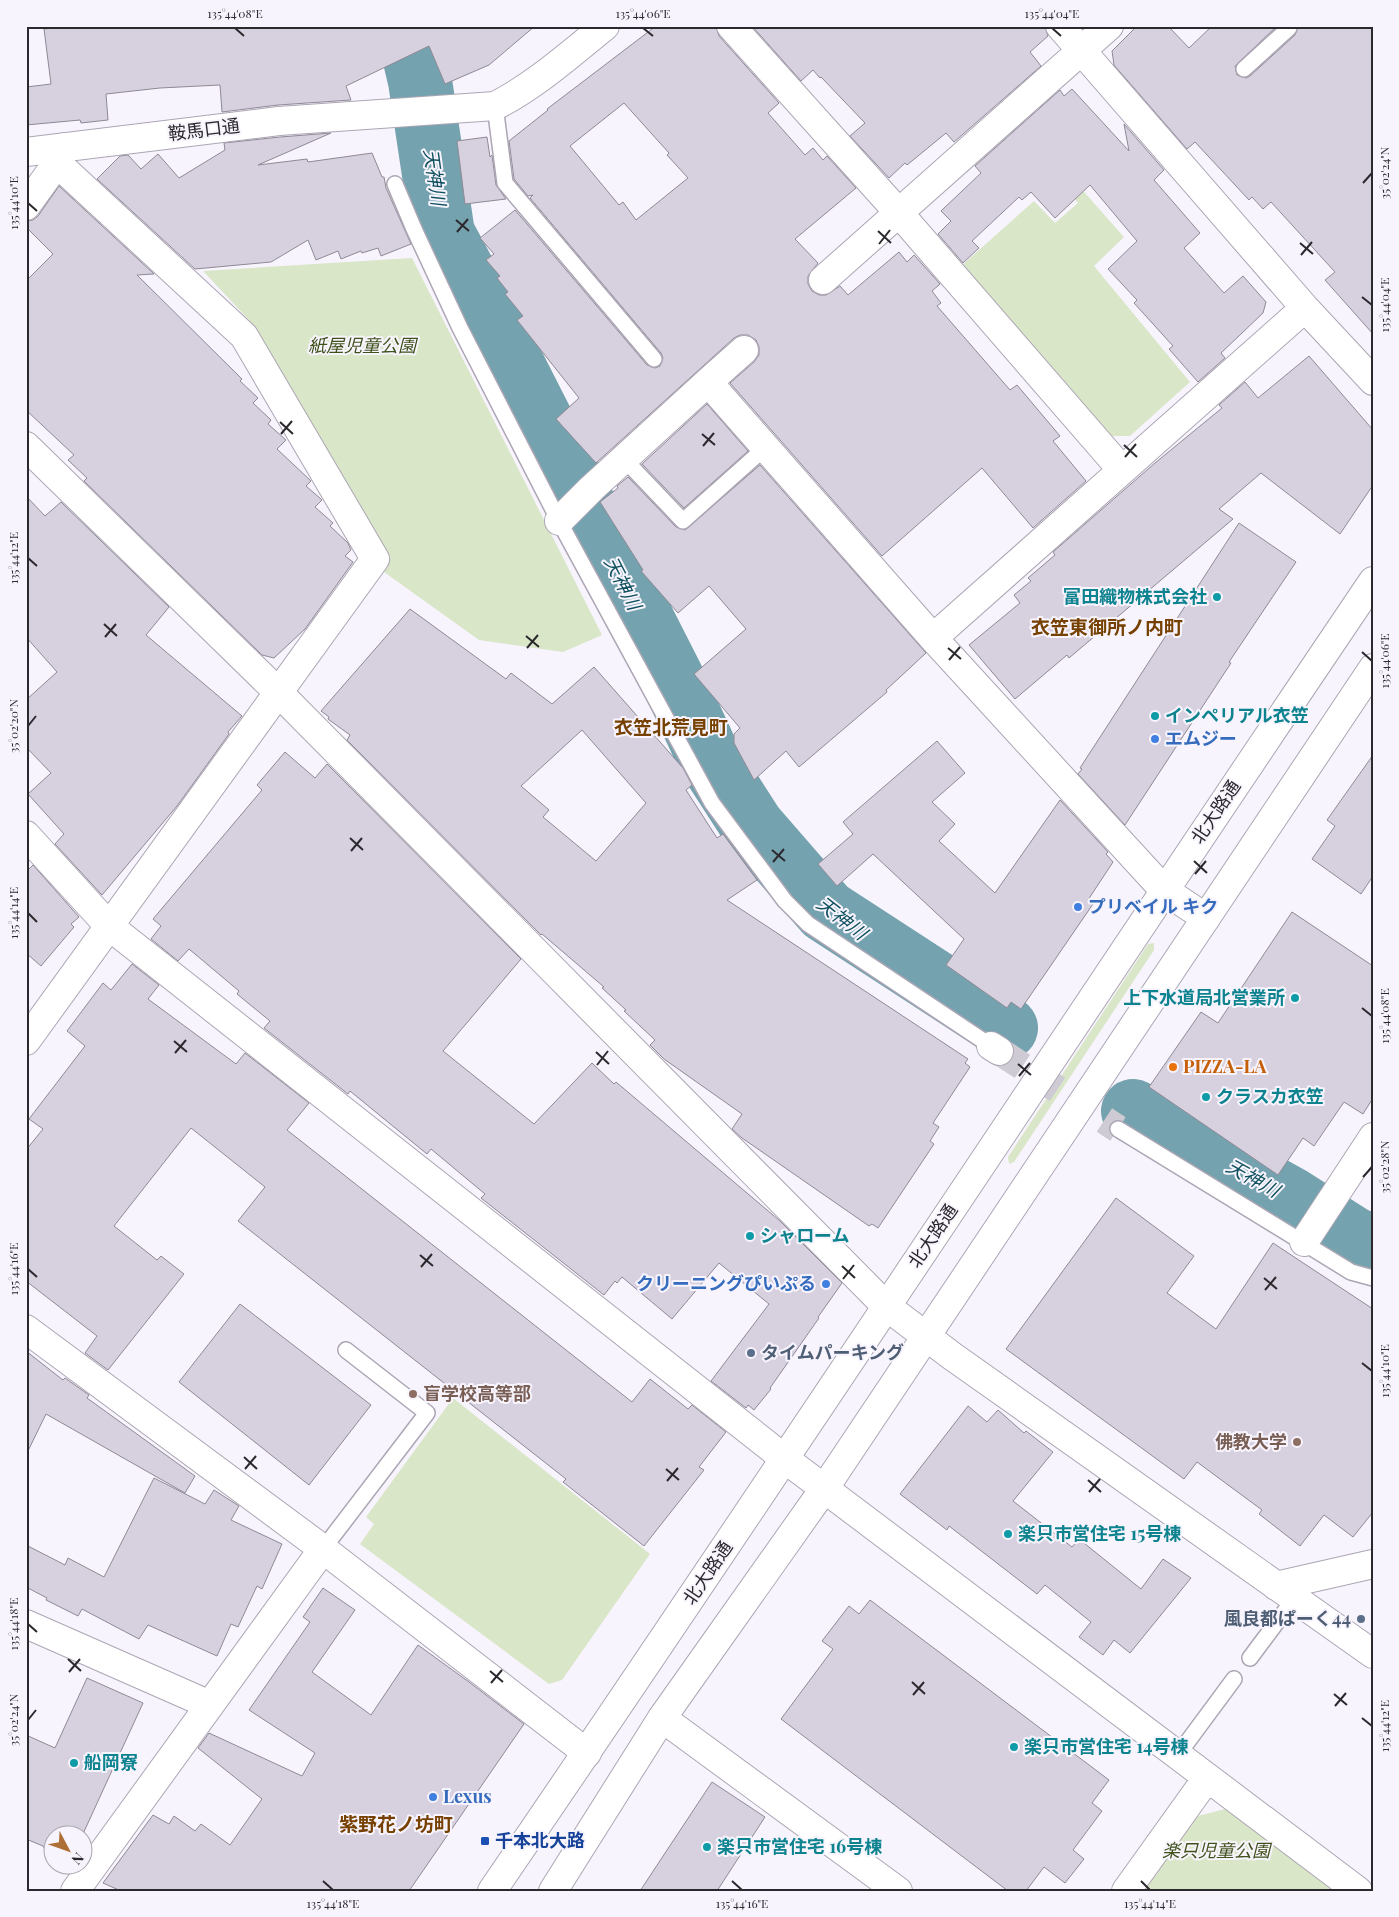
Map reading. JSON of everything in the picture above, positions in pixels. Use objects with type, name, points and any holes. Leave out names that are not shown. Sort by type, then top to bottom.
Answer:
[{"type":"street","points":[[482,106],[518,94],[605,26]]},
{"type":"street","points":[[731,26],[899,213],[1122,470]]},
{"type":"street","points":[[1060,26],[1305,308],[1373,381]]},
{"type":"street","points":[[823,280],[1109,26]]},
{"type":"street","name":"鞍馬口通","points":[[26,152],[61,155],[279,121],[383,115],[482,106]]},
{"type":"street","points":[[26,206],[61,155],[244,336],[375,559],[26,1041]]},
{"type":"street","points":[[933,638],[1305,308]]},
{"type":"street","points":[[563,517],[592,488],[744,350]]},
{"type":"street","points":[[708,382],[933,638],[1164,890],[1206,918]]},
{"type":"street","points":[[26,446],[278,692],[886,1306],[926,1337],[1373,1654]]},
{"type":"street","name":"北大路通","points":[[492,1891],[785,1459],[1373,580]]},
{"type":"street","points":[[553,1891],[662,1718],[824,1489],[926,1337],[965,1275],[1373,669]]},
{"type":"street","points":[[26,835],[109,926],[785,1459],[1358,1891]]},
{"type":"street","points":[[1310,1233],[1373,1137]]},
{"type":"street","points":[[26,1330],[323,1549],[587,1752]]},
{"type":"street","points":[[75,1891],[323,1549]]},
{"type":"street","points":[[1285,1592],[1373,1564]]},
{"type":"street","points":[[26,1624],[210,1705]]},
{"type":"street","points":[[662,1718],[898,1891]]},
{"type":"street","points":[[1126,1891],[1207,1778]]},
{"type":"lane","points":[[1244,70],[1289,28],[1287,26]]},
{"type":"lane","points":[[482,106],[505,183],[654,359]]},
{"type":"lane","points":[[395,184],[460,328],[563,517],[712,803],[785,901],[808,924],[995,1049]]},
{"type":"lane","points":[[624,459],[683,522],[766,446]]},
{"type":"lane","points":[[1118,1128],[1310,1233],[1351,1272],[1373,1278]]},
{"type":"lane","points":[[323,1549],[428,1413],[346,1350]]},
{"type":"lane","points":[[1250,1658],[1285,1592]]},
{"type":"lane","points":[[1177,1756],[1234,1679]]},
{"type":"green space","points":[[1078,185],[1124,237],[1094,266],[1190,382],[1130,436],[1110,436],[960,267],[1034,201],[1055,223],[1078,203],[1070,193]]},
{"type":"green space","name":"紙屋児童公園","points":[[412,258],[602,635],[563,652],[479,640],[384,572],[389,560],[248,319],[203,271]]},
{"type":"green space","points":[[1154,943],[1154,950],[1014,1162],[1009,1164],[1008,1157],[1148,944]]},
{"type":"green space","points":[[453,1398],[650,1554],[562,1680],[549,1684],[360,1544],[374,1524],[366,1517]]},
{"type":"green space","name":"楽只児童公園","points":[[1225,1809],[1336,1891],[1137,1891],[1190,1818]]},
{"type":"building","points":[[68,26],[535,26],[489,65],[445,84],[429,46],[346,86],[351,100],[278,105],[222,112],[220,85],[160,88],[106,94],[108,120],[81,123],[80,120],[26,125],[26,87],[51,84],[44,29]]},
{"type":"building","points":[[656,26],[716,26],[719,36],[779,103],[768,113],[805,155],[813,148],[823,160],[827,156],[856,188],[795,239],[818,263],[808,276],[808,284],[812,291],[819,295],[826,295],[840,286],[848,295],[899,252],[907,262],[914,255],[940,284],[932,291],[941,303],[937,306],[1010,390],[1017,385],[1060,436],[1053,441],[1086,481],[1033,528],[982,468],[882,556],[730,383],[754,362],[759,355],[759,347],[756,340],[748,335],[740,335],[734,338],[596,463],[556,419],[579,398],[517,320],[523,316],[505,294],[508,292],[497,278],[500,276],[486,260],[494,254],[480,238],[515,210],[647,365],[655,368],[660,366],[663,358],[661,353],[530,198],[533,195],[528,196],[514,179],[509,141],[547,109]],"holes":[[[624,103],[669,153],[667,155],[688,178],[636,220],[623,202],[619,205],[570,146]]]},
{"type":"building","points":[[752,26],[1045,26],[1048,36],[1030,52],[1041,66],[954,142],[946,133],[907,165],[905,163],[889,178],[850,136],[865,123],[813,70],[801,81]]},
{"type":"building","points":[[1137,26],[1168,26],[1189,48],[1212,26],[1277,26],[1235,66],[1237,75],[1246,78],[1295,35],[1298,26],[1373,26],[1373,334],[1325,280],[1335,272],[1271,202],[1263,209],[1252,197],[1249,200],[1195,142],[1187,149],[1114,65],[1112,51]]},
{"type":"building","points":[[1072,89],[1129,151],[1124,124],[1164,170],[1154,180],[1200,233],[1184,248],[1224,293],[1243,276],[1266,302],[1263,313],[1221,353],[1225,358],[1198,382],[1169,349],[1173,346],[1134,303],[1137,300],[1108,269],[1137,241],[1090,185],[1055,218],[1031,192],[1022,200],[1019,197],[972,241],[979,248],[963,263],[938,234],[951,221],[941,211],[981,173],[975,166],[1060,90],[1064,96]]},
{"type":"building","points":[[331,133],[258,165],[307,159],[308,162],[372,153],[382,177],[384,177],[386,188],[411,244],[381,256],[378,248],[362,253],[361,251],[341,259],[338,251],[316,260],[308,240],[271,262],[195,269],[97,179],[120,156],[128,155],[141,169],[158,154],[179,178],[225,150],[224,143]]},
{"type":"building","points":[[487,137],[490,157],[492,155],[496,185],[506,199],[465,204],[457,141]]},
{"type":"building","points":[[59,186],[154,274],[137,275],[242,379],[240,381],[258,398],[253,403],[271,420],[268,424],[286,440],[277,449],[311,481],[306,486],[322,500],[315,507],[333,523],[330,526],[348,543],[351,550],[345,556],[353,562],[305,629],[274,658],[262,655],[84,481],[87,478],[68,460],[74,455],[26,410],[26,281],[53,254],[26,227],[26,221],[33,220],[38,216]]},
{"type":"building","points":[[1309,356],[1373,430],[1373,485],[1340,534],[1261,473],[1219,509],[1233,519],[1069,658],[1067,655],[1015,699],[969,645],[1020,603],[1014,595],[1031,581],[1028,578],[1055,555],[1053,552],[1155,463],[1222,408],[1219,405],[1245,382],[1258,398]]},
{"type":"building","points":[[707,404],[748,451],[684,508],[642,464]]},
{"type":"building","points":[[760,465],[926,653],[886,690],[887,692],[799,767],[786,751],[754,780],[734,743],[734,734],[740,728],[694,674],[746,629],[709,586],[678,613],[641,571],[643,570],[600,502],[618,488],[617,486],[628,477],[676,527],[685,530]]},
{"type":"building","points":[[26,496],[45,516],[61,502],[169,607],[146,635],[242,716],[228,732],[229,734],[177,806],[102,895],[55,844],[64,834],[28,794],[51,773],[26,747],[26,700],[57,672],[26,637]]},
{"type":"building","points":[[1239,523],[1296,562],[1229,662],[1231,663],[1125,825],[1078,774],[1082,769],[1080,768]]},
{"type":"building","points":[[410,609],[506,679],[511,673],[552,704],[594,667],[683,768],[692,785],[686,790],[717,838],[723,834],[757,880],[727,900],[968,1059],[965,1063],[970,1067],[933,1123],[939,1127],[930,1141],[934,1144],[878,1228],[872,1224],[869,1226],[742,1138],[732,1129],[742,1114],[664,1059],[650,1045],[655,1040],[602,988],[604,987],[541,935],[347,740],[350,735],[328,719],[329,717],[321,711]],"holes":[[[582,730],[646,803],[596,861],[543,817],[549,810],[521,786]]]},
{"type":"building","points":[[937,741],[965,773],[932,802],[955,824],[939,841],[995,893],[1060,800],[1108,852],[1106,854],[1113,862],[1088,900],[1093,904],[1021,1009],[1011,1002],[1007,1008],[946,965],[964,939],[873,854],[837,886],[818,864],[853,834],[843,822]]},
{"type":"building","points":[[285,752],[315,778],[327,764],[521,959],[443,1051],[534,1124],[592,1063],[614,1084],[616,1082],[780,1221],[842,1283],[771,1389],[754,1410],[748,1405],[746,1408],[711,1381],[769,1304],[719,1263],[672,1319],[622,1277],[617,1283],[615,1281],[604,1295],[481,1198],[485,1194],[431,1149],[427,1154],[350,1091],[348,1094],[264,1028],[270,1021],[237,994],[239,991],[189,949],[178,961],[151,939],[161,926],[153,919],[262,790],[257,785]]},
{"type":"building","points":[[1373,755],[1373,876],[1361,894],[1312,859],[1335,826],[1327,820]]},
{"type":"building","points":[[33,865],[79,917],[71,924],[74,927],[41,966],[26,953],[26,872]]},
{"type":"building","points":[[1292,912],[1373,966],[1373,1098],[1363,1114],[1344,1102],[1314,1146],[1303,1138],[1278,1175],[1149,1087],[1201,1012],[1218,1023]]},
{"type":"building","points":[[132,964],[159,985],[148,999],[236,1064],[245,1053],[309,1103],[287,1130],[632,1402],[650,1379],[688,1409],[692,1405],[726,1432],[699,1467],[704,1470],[644,1546],[563,1482],[566,1479],[238,1221],[265,1187],[191,1128],[114,1226],[157,1260],[161,1256],[184,1274],[108,1370],[85,1353],[97,1336],[26,1281],[26,1150],[43,1129],[29,1119],[85,1046],[67,1031],[103,983],[111,990]]},
{"type":"building","points":[[1116,1198],[1194,1256],[1167,1293],[1216,1329],[1273,1243],[1373,1309],[1373,1512],[1353,1537],[1324,1515],[1300,1546],[1259,1514],[1262,1510],[1197,1462],[1184,1479],[1006,1349]]},
{"type":"building","points":[[240,1304],[371,1405],[309,1485],[179,1382]]},
{"type":"building","points":[[26,1351],[63,1380],[65,1378],[89,1395],[87,1398],[195,1476],[185,1493],[46,1414],[26,1455]]},
{"type":"building","name":"楽只市営住宅 15号棟","points":[[968,1406],[987,1422],[998,1410],[1024,1433],[1026,1431],[1053,1452],[1013,1501],[1072,1547],[1079,1539],[1141,1589],[1163,1559],[1191,1578],[1130,1653],[1114,1640],[1103,1655],[1079,1637],[1091,1622],[1045,1585],[1037,1594],[949,1526],[947,1530],[900,1494]]},
{"type":"building","points":[[154,1478],[205,1504],[214,1490],[239,1506],[231,1520],[282,1544],[262,1589],[257,1586],[238,1627],[231,1624],[217,1656],[148,1625],[139,1639],[82,1609],[78,1616],[46,1600],[47,1598],[26,1587],[26,1545],[65,1565],[68,1558],[104,1577]]},
{"type":"building","points":[[323,1588],[355,1610],[312,1672],[371,1715],[418,1645],[524,1724],[409,1891],[121,1891],[103,1883],[153,1815],[169,1824],[174,1816],[195,1831],[201,1824],[230,1845],[262,1799],[198,1748],[209,1733],[302,1776],[315,1753],[249,1710],[310,1622],[303,1617]]},
{"type":"building","name":"楽只市営住宅 14号棟","points":[[870,1600],[1109,1780],[1092,1803],[1102,1811],[1073,1850],[1084,1859],[1065,1883],[1044,1867],[1026,1891],[1008,1891],[781,1719],[833,1649],[822,1641],[849,1606],[859,1614]]},
{"type":"building","name":"船岡寮","points":[[87,1678],[143,1703],[88,1824],[42,1824],[42,1846],[26,1839],[26,1735],[55,1748]]},
{"type":"building","name":"楽只市営住宅 16号棟","points":[[712,1782],[765,1817],[717,1891],[640,1891]]},
{"type":"waterway","name":"天神川","points":[[407,26],[420,81],[443,234],[494,328],[671,676],[711,762],[753,827],[826,911],[1006,1028]]},
{"type":"waterway","name":"天神川","points":[[1133,1111],[1291,1199],[1354,1239],[1373,1246]]},
{"type":"tunnel","points":[[999,1051],[1118,1129]]},
{"type":"place","name":"富田織物株式会社","points":[[1217,597]]},
{"type":"place","name":"インペリアル衣笠","points":[[1155,716]]},
{"type":"place","name":"エムジー","points":[[1155,739]]},
{"type":"place","name":"プリベイル キク","points":[[1078,907]]},
{"type":"place","name":"上下水道局北営業所","points":[[1295,998]]},
{"type":"place","name":"PIZZA-LA","points":[[1173,1067]]},
{"type":"place","name":"クラスカ衣笠","points":[[1206,1097]]},
{"type":"place","name":"シャローム","points":[[750,1236]]},
{"type":"place","name":"クリーニングぴいぷる","points":[[826,1284]]},
{"type":"place","name":"タイムパーキング","points":[[751,1353]]},
{"type":"place","name":"盲学校高等部","points":[[413,1394]]},
{"type":"place","name":"佛教大学","points":[[1297,1442]]},
{"type":"place","name":"楽只市営住宅 15号棟","points":[[1008,1534]]},
{"type":"place","name":"風良都ぱーく44","points":[[1361,1619]]},
{"type":"place","name":"楽只市営住宅 14号棟","points":[[1014,1747]]},
{"type":"place","name":"船岡寮","points":[[74,1763]]},
{"type":"place","name":"Lexus","points":[[433,1797]]},
{"type":"place","name":"千本北大路","points":[[485,1841]]},
{"type":"place","name":"楽只市営住宅 16号棟","points":[[707,1847]]},
{"type":"district","name":"衣笠東御所ノ内町","points":[[1107,627]]},
{"type":"district","name":"衣笠北荒見町","points":[[671,727]]},
{"type":"district","name":"紫野花ノ坊町","points":[[396,1824]]}]
